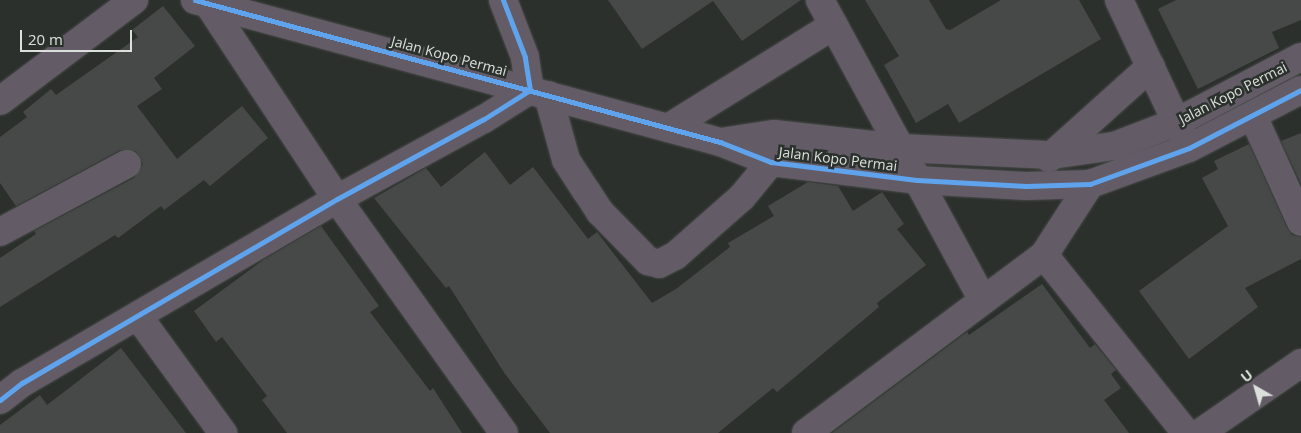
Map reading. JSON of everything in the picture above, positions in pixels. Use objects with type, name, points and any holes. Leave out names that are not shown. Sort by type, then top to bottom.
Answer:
[{"type":"street","points":[[0,101],[134,0]]},
{"type":"street","points":[[503,0],[566,160],[600,212],[648,262],[659,264],[675,256],[742,197],[771,162],[774,134]]},
{"type":"street","points":[[820,0],[901,148],[916,180],[982,298]]},
{"type":"street","points":[[1119,0],[1189,148]]},
{"type":"street","points":[[204,1],[337,199],[504,433]]},
{"type":"street","name":"Jalan Kopo Permai","points":[[204,1],[720,142],[771,162],[916,180],[1026,186],[1090,184],[1189,148],[1301,90]]},
{"type":"street","points":[[668,128],[834,25]]},
{"type":"street","name":"Jalan Kopo Permai","points":[[720,142],[774,134],[901,148],[1052,155],[1114,146],[1177,122],[1298,65]]},
{"type":"street","points":[[1026,186],[1052,155],[1151,66]]},
{"type":"street","points":[[0,400],[11,387],[138,316],[337,199],[470,127],[540,92]]},
{"type":"street","points":[[1253,116],[1301,222]]},
{"type":"street","points":[[0,232],[127,164]]},
{"type":"street","points":[[806,433],[982,298],[1044,254],[1090,184]]},
{"type":"street","points":[[1044,254],[1186,433]]},
{"type":"street","points":[[138,316],[223,433]]},
{"type":"street","points":[[1200,433],[1301,363]]},
{"type":"building","points":[[608,0],[801,0],[742,41],[713,1],[642,49]]},
{"type":"building","points":[[865,0],[929,0],[946,29],[950,30],[1001,0],[1079,0],[1101,39],[959,123],[948,104],[916,123],[884,65],[899,56]]},
{"type":"building","points":[[1176,0],[1301,0],[1301,20],[1272,32],[1279,48],[1198,89],[1158,9]]},
{"type":"building","points":[[163,6],[195,46],[154,78],[162,89],[137,106],[177,159],[242,106],[268,138],[210,186],[204,180],[164,210],[161,206],[118,238],[115,235],[0,307],[0,258],[36,234],[34,231],[134,178],[143,164],[136,151],[120,150],[16,206],[0,183],[0,137],[27,117],[23,112],[51,89],[56,95],[138,37],[132,30]]},
{"type":"building","points":[[1301,133],[1301,184],[1281,141]]},
{"type":"building","points":[[1249,144],[1287,228],[1292,235],[1301,237],[1301,259],[1245,288],[1258,307],[1189,359],[1139,291],[1228,226],[1202,178],[1218,169],[1214,161]]},
{"type":"building","points":[[485,152],[510,185],[533,167],[588,239],[597,232],[652,303],[676,289],[730,247],[728,243],[774,216],[768,206],[808,182],[838,186],[853,211],[882,192],[904,224],[897,229],[926,265],[877,303],[879,307],[777,392],[773,388],[718,433],[550,433],[505,374],[449,286],[446,288],[374,198],[426,168],[441,187]]},
{"type":"building","points":[[321,226],[379,306],[370,312],[430,391],[433,388],[462,433],[287,433],[262,400],[267,396],[222,337],[216,342],[194,311],[263,260]]},
{"type":"building","points":[[1042,284],[1090,348],[1095,344],[1116,370],[1111,374],[1121,388],[1104,400],[1129,433],[832,433],[967,332],[969,335]]},
{"type":"building","points":[[121,348],[186,433],[0,433],[0,425],[40,395],[47,405]]},
{"type":"cycle path","points":[[195,0],[720,142],[771,162],[917,180],[1026,186],[1090,184],[1189,148],[1301,90]]},
{"type":"cycle path","points":[[0,400],[22,383],[337,199],[484,119],[530,90],[525,57],[503,0]]}]
